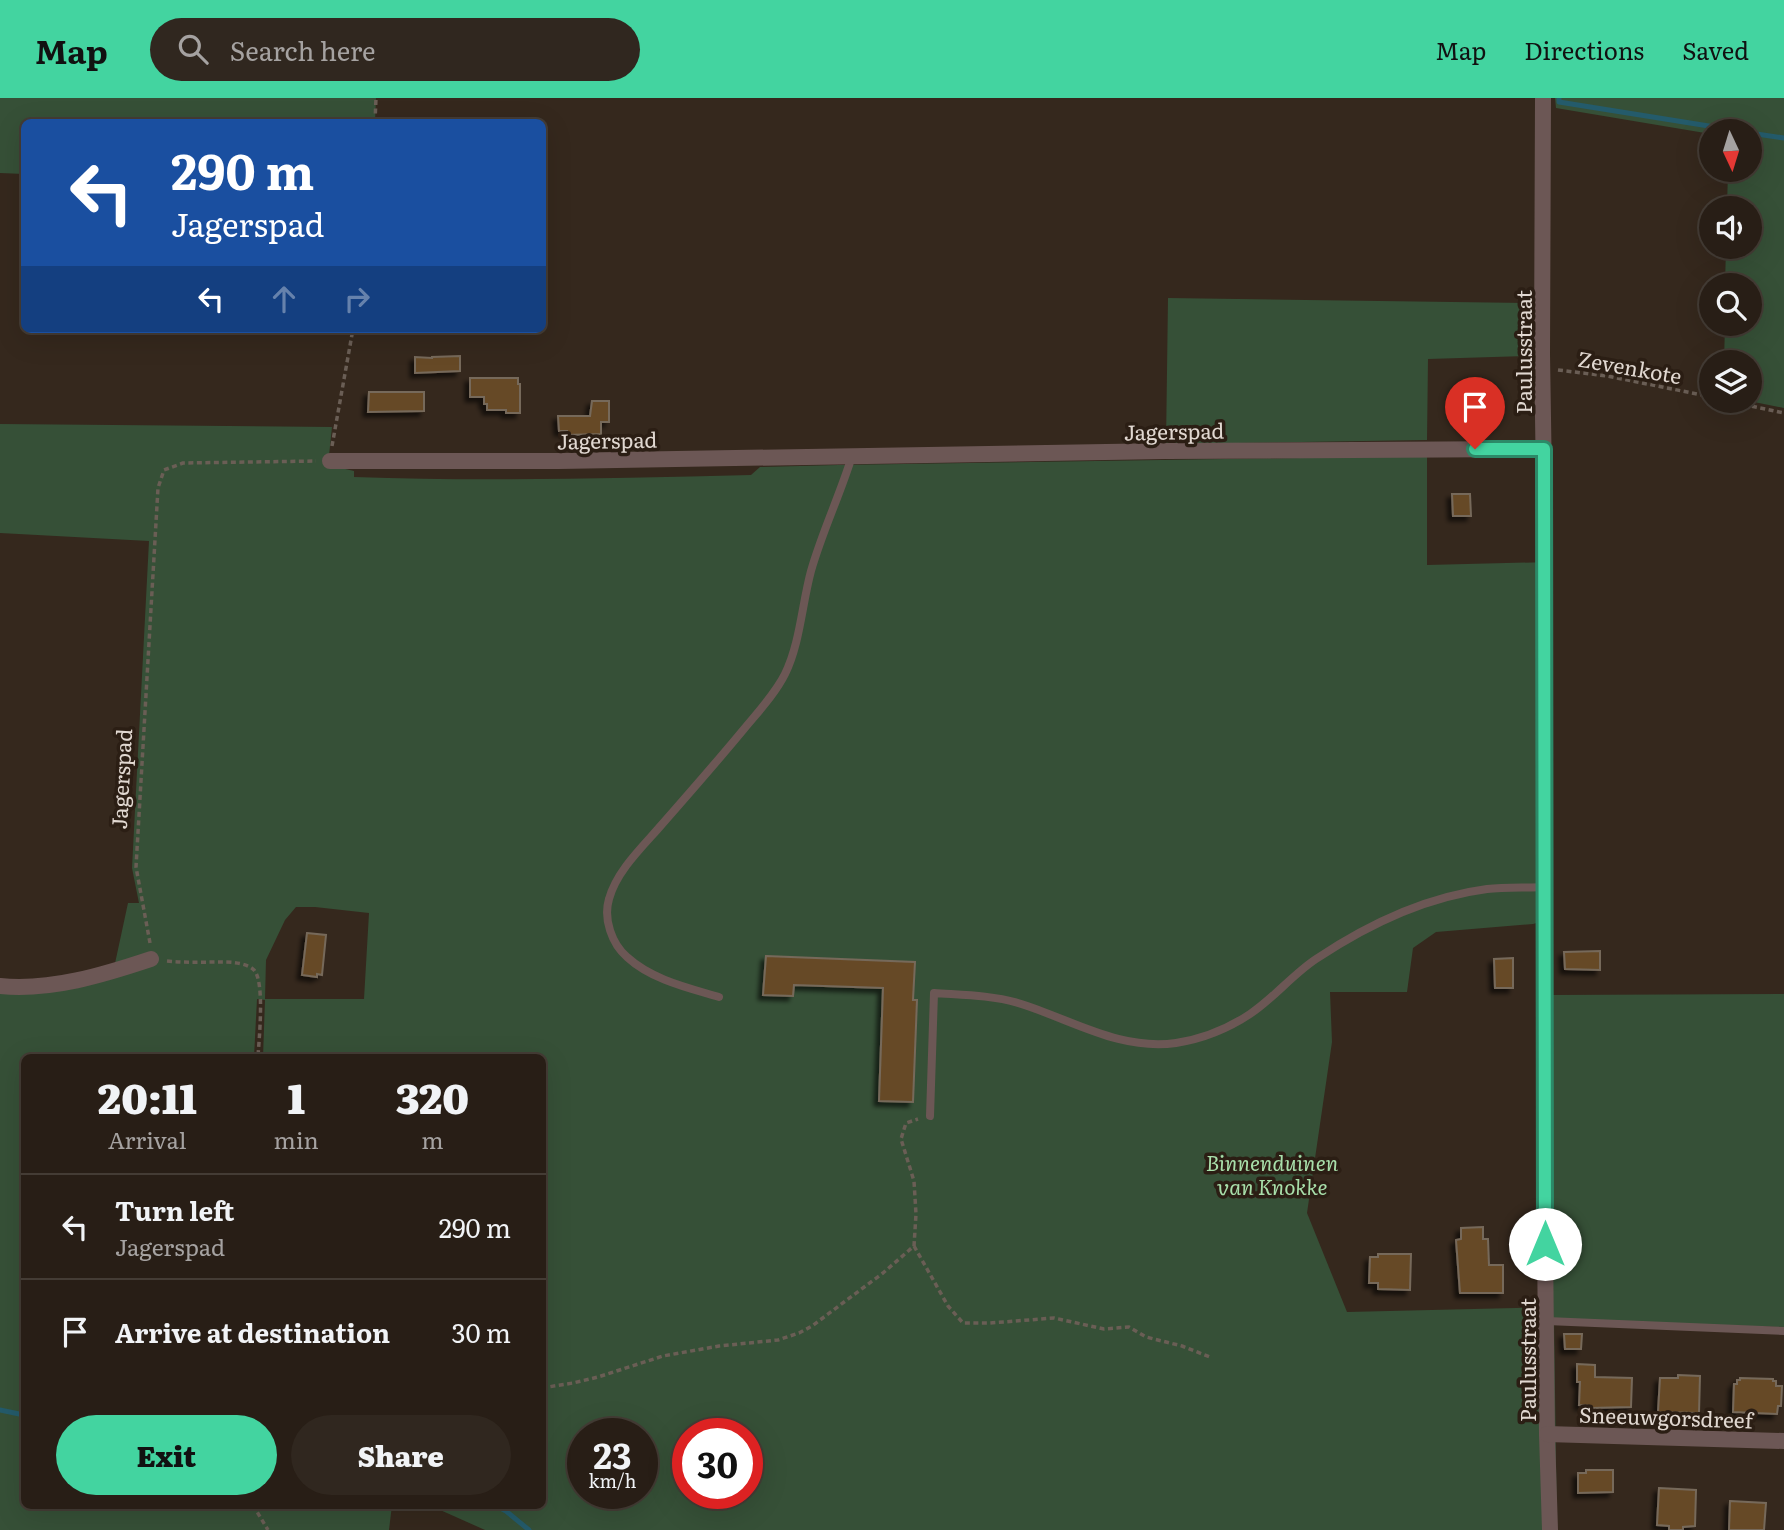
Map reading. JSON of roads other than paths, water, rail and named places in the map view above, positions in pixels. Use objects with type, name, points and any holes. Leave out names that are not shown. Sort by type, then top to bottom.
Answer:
[{"type":"street","name":"Paulusstraat","points":[[1543,98],[1545,1244],[1550,1530]]},
{"type":"street","name":"Jagerspad","points":[[330,461],[559,461],[1180,451],[1544,449]]},
{"type":"street","points":[[0,986],[44,986],[74,981],[151,959]]},
{"type":"street","name":"Sneeuwgorsdreef","points":[[1547,1434],[1784,1441]]},
{"type":"lane","points":[[719,997],[675,984],[625,956],[610,932],[608,901],[614,885],[635,855],[717,762],[768,700],[784,675],[794,647],[815,557],[852,456]]},
{"type":"lane","points":[[930,1116],[934,993],[986,996],[1017,1002],[1073,1024],[1132,1042],[1176,1043],[1228,1027],[1251,1013],[1313,961],[1356,934],[1404,911],[1488,889],[1545,887]]},
{"type":"lane","points":[[1547,1321],[1784,1331]]},
{"type":"waterway","points":[[1559,98],[1559,102],[1699,124]]},
{"type":"waterway","points":[[1762,135],[1784,138]]},
{"type":"waterway","points":[[0,1410],[21,1414]]},
{"type":"waterway","points":[[502,1509],[529,1530]]},
{"type":"park label","name":"Binnenduinen van Knokke","points":[[1272,1173]]}]
